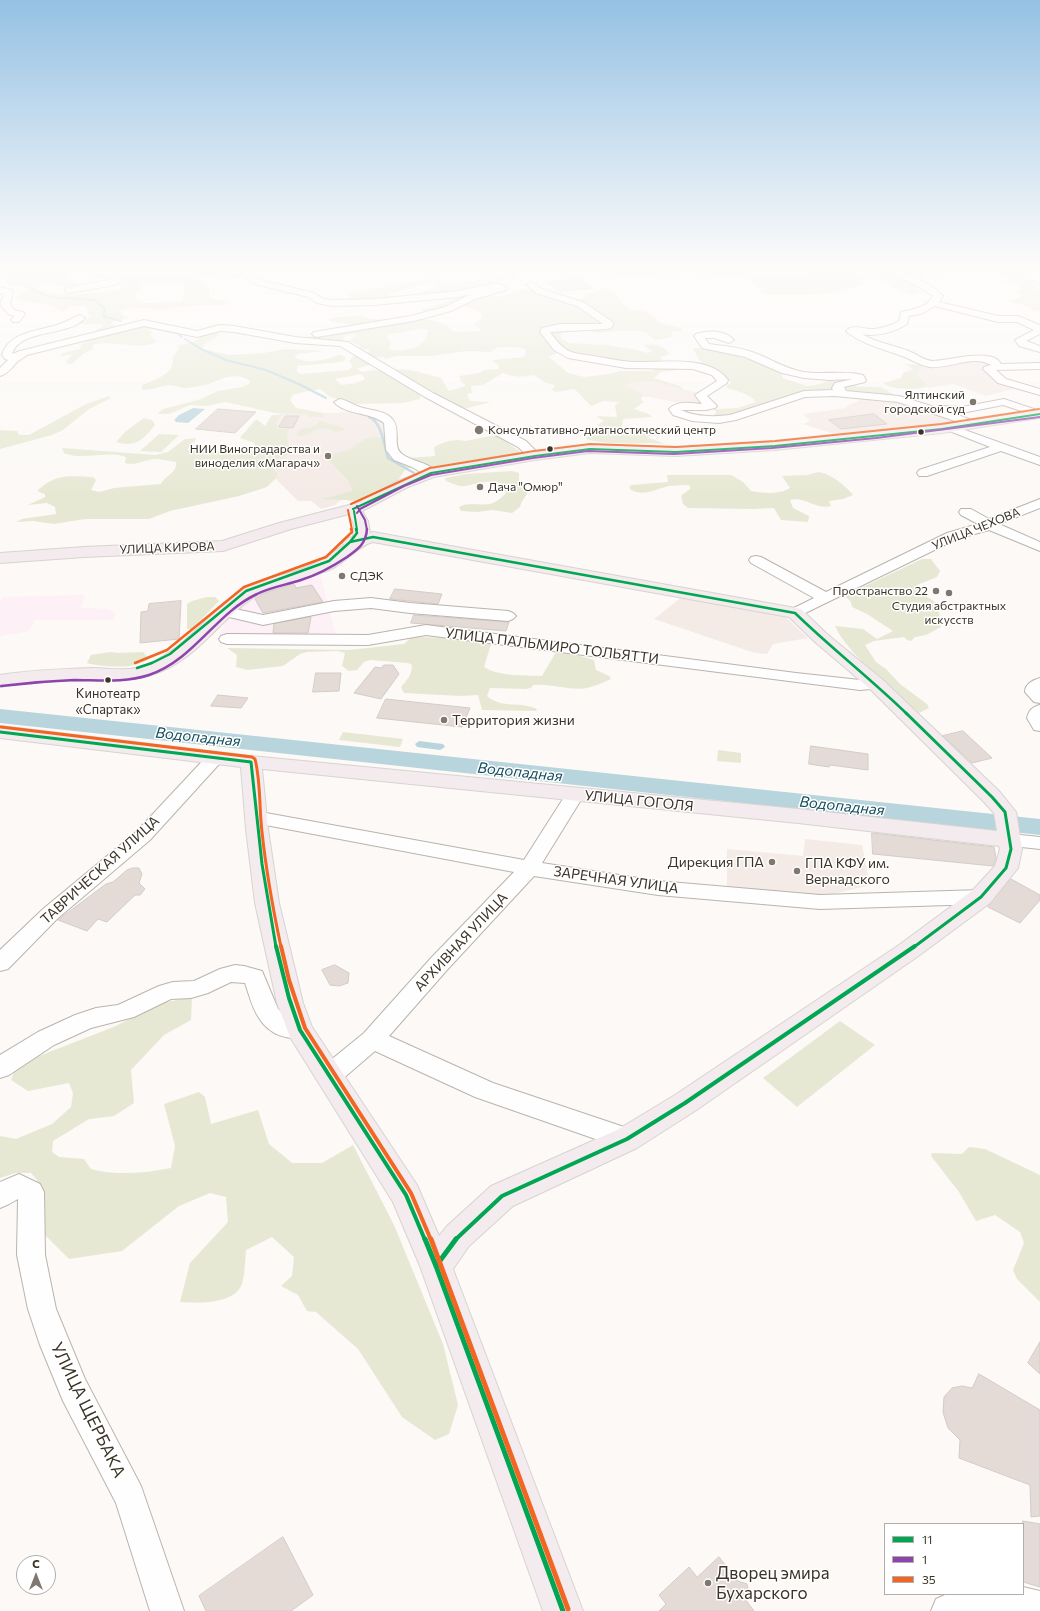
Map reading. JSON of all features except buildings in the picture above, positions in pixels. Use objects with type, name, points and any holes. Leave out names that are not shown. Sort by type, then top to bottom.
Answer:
[{"type":"main road","name":"УЛИЦА КИРОВА","points":[[0,558],[84,552],[223,546],[286,526],[357,513],[357,504],[402,481],[429,472],[534,454],[590,449],[710,452],[860,438],[1038,413]]},
{"type":"main road","points":[[9,679],[95,674],[126,674],[139,673],[154,668],[172,659],[250,593],[271,584],[303,575],[334,561],[361,540],[362,531],[357,513]]},
{"type":"main road","points":[[9,679],[18,675],[137,668],[152,664],[170,654],[246,591],[329,561],[361,540],[795,613],[821,638],[876,684],[992,797],[1008,829],[1011,849],[1006,868],[981,897],[908,951],[685,1103],[627,1139],[502,1196],[458,1236],[436,1266]]},
{"type":"main road","name":"УЛИЦА ГОГОЛЯ","points":[[0,732],[251,762],[575,795],[806,817],[1008,829]]},
{"type":"main road","points":[[251,762],[255,817],[267,904],[290,1003],[300,1030],[406,1195],[436,1266],[563,1611]]},
{"type":"street","points":[[13,344],[8,350],[7,355],[14,359]]},
{"type":"street","points":[[0,373],[12,363],[14,359],[28,351],[64,344]]},
{"type":"street","points":[[344,344],[429,395],[522,444],[534,454]]},
{"type":"street","points":[[555,344],[561,352],[568,355],[610,363],[632,365],[679,365],[702,368],[718,374],[723,380],[722,383],[700,395],[711,406],[689,406],[675,409],[677,413],[692,418],[719,420],[732,418],[804,394],[823,392],[900,399],[970,423]]},
{"type":"street","points":[[705,344],[706,346],[748,354],[792,373],[815,376],[840,377],[851,375],[859,377],[861,380],[839,385],[837,388],[843,390],[899,396],[942,408],[962,410],[1004,402],[1038,413]]},
{"type":"street","points":[[875,344],[909,355],[919,362],[940,363],[967,359],[984,359],[996,363],[996,367]]},
{"type":"street","points":[[1024,344],[1040,349]]},
{"type":"street","points":[[1040,366],[996,367],[988,369],[1002,381],[1040,392]]},
{"type":"street","points":[[340,402],[355,409],[382,416],[389,422],[391,429],[392,450],[398,457],[416,464],[429,472]]},
{"type":"street","points":[[948,426],[1001,447],[1040,460]]},
{"type":"street","points":[[924,473],[1001,447]]},
{"type":"street","name":"УЛИЦА ЧЕХОВА","points":[[795,613],[952,536],[990,525],[994,520],[1040,504]]},
{"type":"street","points":[[966,512],[990,525],[1040,547]]},
{"type":"street","points":[[756,560],[826,598]]},
{"type":"street","points":[[226,612],[263,620],[334,606],[371,602],[410,608],[508,616]]},
{"type":"street","name":"УЛИЦА ПАЛЬМИРО ТОЛЬЯТТИ","points":[[228,639],[332,641],[368,640],[426,630],[796,678],[860,685],[876,684]]},
{"type":"street","points":[[1040,683],[1033,688],[1033,692],[1040,698]]},
{"type":"street","points":[[1040,710],[1036,713],[1036,718],[1040,726]]},
{"type":"street","name":"ТАВРИЧЕСКАЯ УЛИЦА","points":[[0,963],[50,914],[143,836],[215,758]]},
{"type":"street","name":"АРХИВНАЯ УЛИЦА","points":[[330,1075],[372,1039],[439,964],[529,868],[575,795]]},
{"type":"street","name":"ЗАРЕЧНАЯ УЛИЦА","points":[[255,817],[529,868],[658,888],[820,902],[981,897]]},
{"type":"street","name":"УЛИЦА ГОГОЛЯ","points":[[1008,829],[1040,843]]},
{"type":"street","points":[[0,1068],[41,1041],[66,1029],[97,1017],[121,1013],[168,991],[192,990],[209,984],[225,974],[242,972],[254,976],[268,1014],[283,1028],[300,1030]]},
{"type":"street","points":[[372,1039],[484,1090],[627,1139]]},
{"type":"street","name":"УЛИЦА ЩЕРБАКА","points":[[0,1196],[4,1192],[19,1186],[31,1192],[31,1255],[42,1309],[74,1390],[130,1497],[167,1611]]},
{"type":"street","points":[[948,1611],[992,1598],[1040,1608]]},
{"type":"shaded area","points":[[968,359],[994,363],[990,367],[1017,388],[986,396],[954,384],[929,388],[926,387],[926,383],[917,375],[923,366]]},
{"type":"shaded area","points":[[625,378],[663,384],[700,393],[708,404],[690,405],[650,397],[621,396]]},
{"type":"shaded area","points":[[859,398],[895,399],[962,421],[837,435],[803,424],[810,421],[803,414],[846,408],[848,405],[859,401]]},
{"type":"shaded area","name":"НИИ Виноградарства и виноделия «Магарач»","points":[[351,411],[380,416],[385,428],[385,449],[357,493],[335,505],[321,509],[311,501],[298,501],[265,468],[265,435],[280,412],[335,413]]},
{"type":"shaded area","points":[[320,574],[336,636],[224,637],[219,635],[228,617],[255,595]]},
{"type":"shaded area","points":[[85,595],[80,608],[108,609],[116,613],[113,620],[35,620],[29,631],[0,636],[0,602],[4,597]]},
{"type":"shaded area","points":[[683,596],[782,614],[808,638],[773,644],[767,654],[755,653],[654,619]]},
{"type":"shaded area","name":"ГПА КФУ им. Вернадского","points":[[805,839],[862,845],[870,885],[817,898],[727,888],[727,849],[803,856]]},
{"type":"green space","points":[[82,344],[100,344],[93,345],[93,349],[83,354],[72,364],[68,364],[66,362],[72,354],[60,357],[63,353],[80,349]]},
{"type":"green space","points":[[120,344],[151,344],[137,346]]},
{"type":"green space","points":[[184,344],[204,344],[203,349],[229,355],[263,353],[286,349],[325,351],[298,354],[294,357],[305,361],[323,360],[340,354],[346,358],[343,362],[297,366],[297,372],[300,374],[349,370],[353,366],[349,361],[354,355],[359,355],[372,364],[357,369],[362,372],[376,370],[383,372],[416,390],[421,397],[420,399],[403,403],[357,404],[330,397],[320,389],[293,395],[290,400],[296,408],[323,413],[323,417],[308,417],[307,414],[275,413],[225,402],[207,406],[190,405],[169,414],[159,414],[158,413],[163,409],[198,400],[218,391],[243,387],[250,383],[250,381],[244,378],[233,376],[223,378],[206,385],[187,388],[170,385],[142,390],[142,385],[163,376],[171,368],[173,357],[179,349],[178,346]],"holes":[[[361,374],[365,379],[356,383],[342,385],[335,379]]]},
{"type":"green space","points":[[357,344],[391,344],[389,349],[403,350],[413,348],[420,344],[590,344],[632,349],[648,353],[652,351],[643,345],[658,345],[670,354],[661,357],[663,364],[619,363],[558,353],[549,357],[568,373],[584,377],[620,371],[652,371],[657,367],[671,368],[677,370],[661,372],[654,378],[680,386],[684,390],[646,381],[624,385],[643,394],[641,400],[644,402],[634,409],[649,414],[652,417],[623,419],[622,429],[658,431],[667,434],[647,437],[665,444],[594,441],[586,439],[588,435],[604,432],[604,429],[597,425],[604,421],[596,416],[617,417],[615,406],[619,402],[603,401],[592,406],[574,389],[556,392],[552,390],[555,385],[546,383],[534,375],[518,377],[503,373],[483,385],[471,386],[472,393],[467,394],[470,401],[491,402],[464,409],[404,377],[394,369],[411,370],[441,378],[449,391],[465,386],[465,384],[461,382],[459,376],[479,373],[484,370],[499,369],[499,366],[492,360],[523,357],[526,350],[518,347],[498,347],[490,352],[466,351],[433,356],[396,356],[386,359],[383,357],[373,358],[367,354],[370,350],[360,348]]},
{"type":"green space","points":[[693,349],[718,351],[750,360],[781,373],[783,378],[807,386],[828,381],[841,381],[859,387],[881,387],[895,395],[816,391],[732,415],[713,417],[716,412],[714,409],[737,408],[756,402],[747,395],[727,388],[726,386],[731,383],[727,377],[705,365]]},
{"type":"green space","points":[[905,364],[923,366],[917,375],[926,383],[926,387],[904,389],[892,387],[883,383],[901,378],[903,373],[913,369]]},
{"type":"green space","points":[[109,396],[111,398],[89,409],[63,430],[52,435],[0,449],[0,430],[17,431],[19,435],[29,435],[86,404]]},
{"type":"green space","points":[[272,415],[282,415],[276,422],[277,428],[289,429],[287,435],[290,453],[277,461],[273,470],[277,473],[277,477],[267,487],[239,496],[170,511],[149,519],[85,519],[54,524],[33,521],[16,522],[22,519],[56,514],[55,507],[47,503],[28,505],[45,497],[45,494],[39,492],[38,490],[58,478],[71,476],[93,477],[96,480],[91,490],[99,492],[114,488],[161,484],[165,478],[173,472],[176,466],[176,462],[159,459],[129,464],[125,463],[126,457],[118,455],[72,455],[64,453],[62,448],[155,455],[168,452],[185,439],[195,438],[196,440],[189,446],[188,450],[246,453],[252,449],[255,443],[240,438],[255,420],[258,420],[265,426]]},
{"type":"green space","points":[[144,418],[152,420],[155,425],[143,438],[129,444],[116,442],[126,431]]},
{"type":"green space","points":[[320,421],[344,428],[345,430],[334,432],[323,428],[307,435],[297,436],[300,429],[314,426]]},
{"type":"green space","points":[[159,434],[179,435],[161,452],[140,451]]},
{"type":"green space","points":[[496,435],[525,455],[430,467],[411,467],[405,470],[398,480],[358,502],[322,499],[353,491],[348,480],[324,456],[348,450],[365,439],[374,437],[390,438],[397,444],[401,456],[406,458],[435,456],[434,447],[449,441],[465,441]]},
{"type":"green space","points":[[512,471],[519,473],[519,480],[528,492],[520,507],[512,513],[493,510],[477,512],[461,511],[459,507],[465,505],[493,503],[506,493],[503,484],[489,482],[460,486],[446,481],[445,478],[466,474]]},
{"type":"green space","points":[[818,472],[837,480],[853,495],[843,499],[829,501],[831,506],[826,507],[795,499],[790,500],[793,508],[809,516],[808,522],[781,520],[774,508],[688,508],[683,504],[681,496],[691,488],[689,485],[669,486],[644,493],[639,493],[629,488],[631,485],[668,482],[667,475],[731,475],[743,482],[751,491],[776,493],[790,488],[782,476],[807,475]]},
{"type":"green space","points":[[922,559],[931,559],[940,571],[937,577],[917,585],[920,592],[938,604],[941,627],[926,635],[915,637],[911,641],[904,637],[874,641],[865,645],[876,662],[886,669],[900,684],[927,704],[929,708],[919,713],[861,660],[841,637],[835,626],[863,629],[877,639],[893,631],[867,614],[852,607],[851,602],[843,594],[867,585]]},
{"type":"green space","points":[[207,597],[215,597],[219,601],[192,629],[187,629],[187,604]]},
{"type":"green space","points":[[412,637],[461,638],[491,644],[484,667],[505,674],[542,676],[556,652],[577,655],[594,660],[596,670],[609,676],[611,679],[581,689],[547,685],[533,685],[531,688],[525,689],[490,688],[487,696],[493,700],[505,704],[524,705],[537,709],[536,711],[482,710],[478,695],[461,696],[404,693],[401,687],[409,677],[412,669],[412,665],[408,663],[370,660],[364,662],[357,670],[349,671],[342,666],[345,653],[338,651],[307,652],[300,654],[283,666],[247,670],[236,667],[237,655],[227,648],[349,650],[404,644]]},
{"type":"green space","points":[[110,652],[143,652],[149,659],[130,666],[103,666],[87,663],[91,655]]},
{"type":"green space","points":[[343,732],[403,739],[400,747],[339,740]]},
{"type":"green space","points":[[718,750],[741,753],[741,763],[717,761]]},
{"type":"green space","points":[[192,997],[191,1020],[164,1035],[131,1070],[134,1103],[114,1116],[89,1119],[53,1141],[52,1152],[59,1157],[84,1159],[91,1169],[101,1171],[131,1173],[171,1168],[175,1146],[164,1104],[199,1092],[205,1097],[211,1124],[258,1110],[269,1144],[292,1163],[322,1163],[353,1145],[394,1225],[443,1344],[458,1405],[449,1434],[435,1440],[402,1417],[358,1349],[316,1312],[307,1311],[298,1295],[281,1286],[292,1276],[294,1257],[272,1237],[246,1250],[242,1284],[238,1291],[231,1296],[215,1301],[196,1303],[180,1302],[190,1263],[228,1222],[226,1197],[210,1193],[179,1206],[122,1251],[69,1259],[45,1235],[37,1180],[31,1173],[15,1173],[0,1178],[0,1136],[16,1139],[52,1124],[71,1107],[73,1093],[69,1083],[28,1091],[11,1080],[14,1072],[34,1058],[116,1026],[157,1004]]},
{"type":"green space","points":[[840,1021],[875,1045],[797,1107],[763,1078]]},
{"type":"green space","points":[[969,1147],[985,1149],[1040,1175],[1040,1302],[1017,1279],[1013,1270],[1024,1243],[1020,1232],[995,1215],[976,1221],[959,1192],[931,1156],[932,1153],[962,1154]]},
{"type":"water","points":[[193,408],[205,409],[188,423],[175,422],[176,421],[174,420],[179,415]]},
{"type":"water","points":[[419,741],[443,744],[445,747],[440,750],[417,747],[415,744]]},
{"type":"waterway","points":[[193,344],[226,360],[266,370],[301,385]]},
{"type":"waterway","points":[[301,385],[326,398]]},
{"type":"waterway","points":[[369,417],[380,429],[388,458],[414,473]]},
{"type":"waterway","name":"Водопадная","points":[[0,716],[1040,827]]},
{"type":"transit line","name":"35","points":[[351,504],[430,468],[534,451],[590,444],[676,447],[775,441],[941,424],[1039,409]]},
{"type":"transit line","name":"11","points":[[353,509],[431,473],[535,456],[590,449],[676,452],[775,446],[942,429],[1040,414]]},
{"type":"transit line","name":"1","points":[[357,513],[360,509],[404,486],[431,475],[533,458],[588,451],[674,454],[772,448],[876,438],[1040,417]]},
{"type":"transit line","name":"1","points":[[1,686],[47,681],[129,679],[149,675],[166,668],[196,645],[237,607],[253,596],[314,575],[331,567],[357,550],[365,540],[367,530],[363,515],[357,506]]},
{"type":"transit line","name":"35","points":[[135,663],[167,650],[244,587],[326,557],[352,532],[348,510]]},
{"type":"transit line","name":"11","points":[[137,668],[152,663],[170,654],[246,591],[329,561],[350,542],[357,533],[354,511]]},
{"type":"transit line","name":"11","points":[[350,542],[373,537],[795,613],[821,638],[876,684],[992,797],[1005,812],[1011,849],[1006,868],[981,897],[908,951],[685,1103],[627,1139],[502,1196],[458,1236],[436,1266]]},
{"type":"transit line","name":"35","points":[[1,727],[252,757],[255,759],[259,785],[262,832],[273,906],[289,980],[305,1028],[411,1193],[441,1264],[568,1609]]},
{"type":"transit line","name":"11","points":[[0,732],[251,762],[266,898],[280,965],[300,1030],[406,1195],[436,1266],[563,1611]]},
{"type":"place","name":"Ялтинский городской суд","points":[[973,402]]},
{"type":"place","name":"Консультативно-диагностический центр","points":[[479,430]]},
{"type":"place","name":"НИИ Виноградарства и виноделия «Магарач»","points":[[328,456]]},
{"type":"place","name":"Дача \"Омюр\"","points":[[480,487]]},
{"type":"place","name":"СДЭК","points":[[342,576]]},
{"type":"place","name":"Пространство 22","points":[[936,591]]},
{"type":"place","name":"Студия абстрактных искусств","points":[[949,593]]},
{"type":"place","name":"Кинотеатр «Спартак»","points":[[108,680]]},
{"type":"place","name":"Территория жизни","points":[[444,720]]},
{"type":"place","name":"Дирекция ГПА","points":[[772,862]]},
{"type":"place","name":"ГПА КФУ им. Вернадского","points":[[797,871]]},
{"type":"place","name":"Дворец эмира Бухарского","points":[[708,1583]]}]
